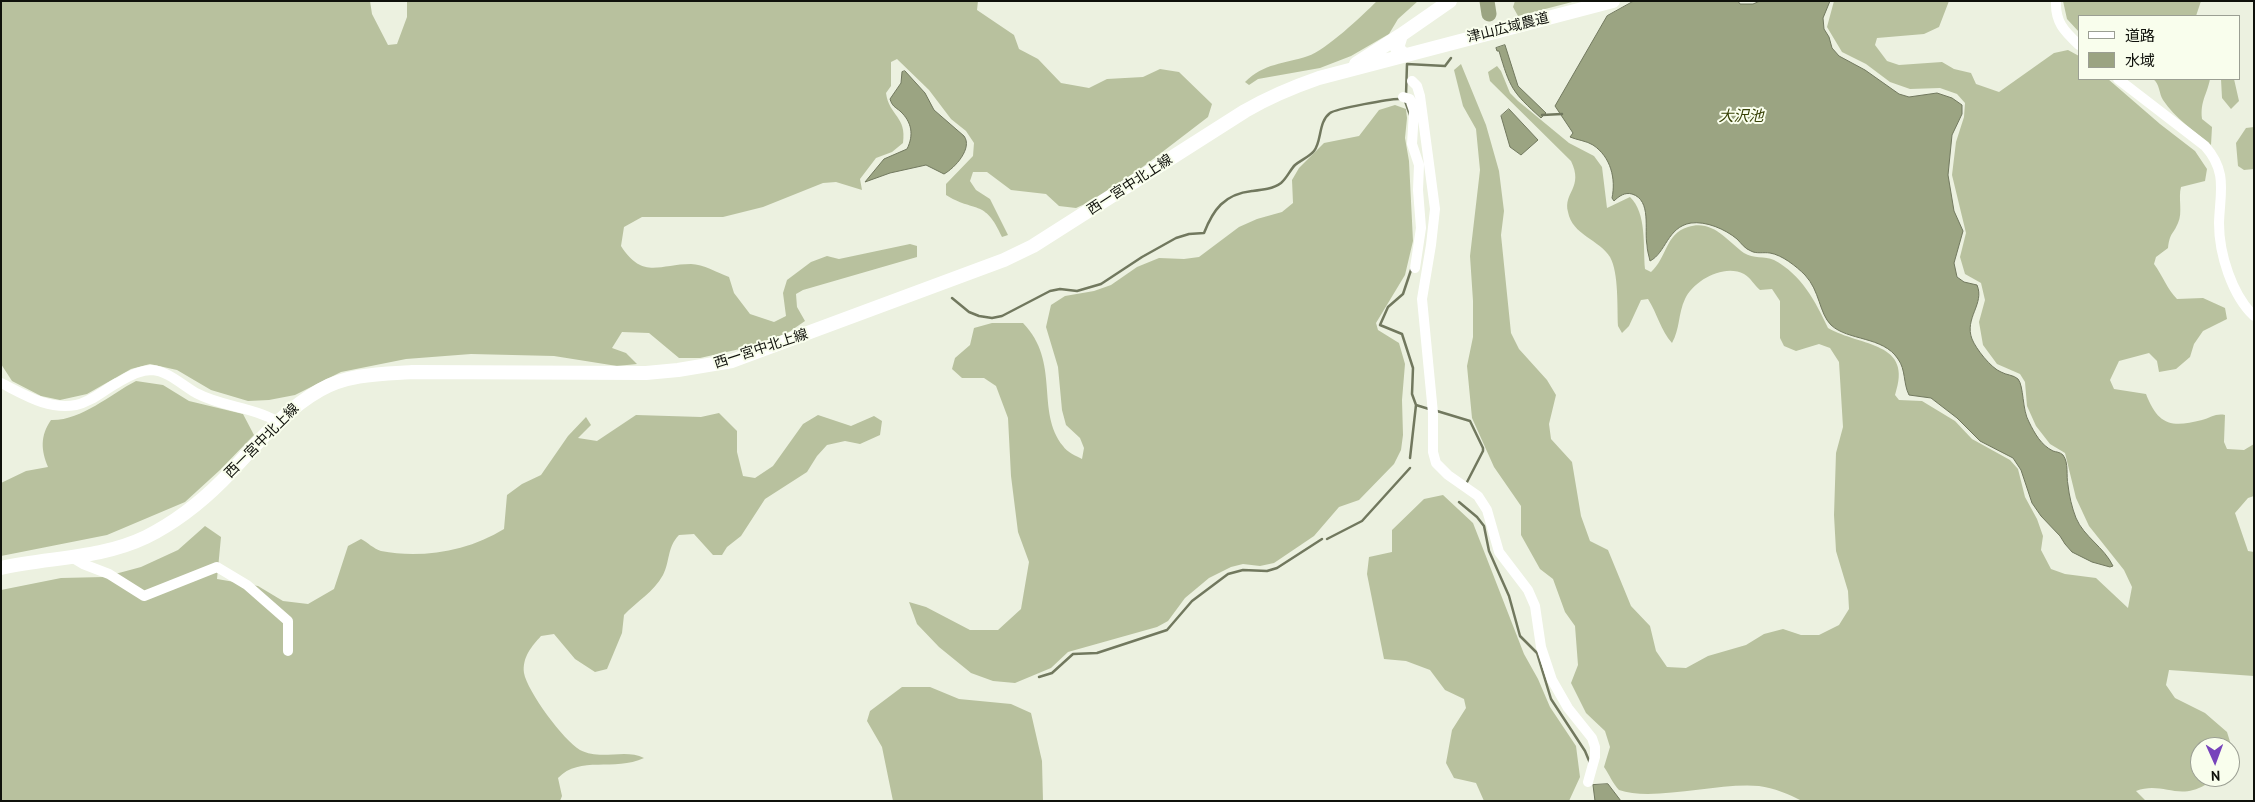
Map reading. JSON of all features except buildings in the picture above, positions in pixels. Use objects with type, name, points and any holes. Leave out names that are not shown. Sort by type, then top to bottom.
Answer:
[{"type":"main road","points":[[1347,70],[1450,1]]},
{"type":"main road","name":"津山広域農道","points":[[1404,55],[1613,1]]},
{"type":"main road","points":[[1401,35],[1397,48],[1404,55]]},
{"type":"main road","name":"西一宮中北上線","points":[[1,568],[73,558],[120,547],[146,537],[175,520],[221,482],[278,422],[320,389],[346,379],[374,374],[412,372],[646,373],[732,361],[1011,257],[1062,229],[1269,97],[1319,78],[1404,55]]},
{"type":"street","points":[[2053,3],[2060,27],[2078,44]]},
{"type":"street","points":[[2119,80],[2204,146],[2214,157],[2221,177],[2220,239],[2236,294],[2254,316]]},
{"type":"street","points":[[1412,81],[1417,86],[1420,96],[1435,209],[1432,245],[1422,299],[1433,413],[1433,452],[1436,463],[1448,475],[1478,496],[1487,510],[1499,552],[1528,590],[1535,606],[1541,647],[1552,680],[1568,708],[1592,738],[1595,747],[1595,757],[1588,782]]},
{"type":"street","points":[[1403,97],[1410,99],[1414,111],[1412,144],[1419,165],[1418,190],[1421,228],[1416,268]]},
{"type":"street","points":[[1,383],[40,403],[77,405],[131,375],[153,370],[164,373],[196,393],[227,406],[266,415],[278,422]]},
{"type":"street","points":[[73,558],[109,574],[144,596],[217,567],[247,585],[288,621],[288,651]]},
{"type":"shaded area","points":[[1,1],[370,1],[372,14],[388,45],[397,44],[407,17],[407,1],[978,1],[977,10],[1014,35],[1019,49],[1038,59],[1061,83],[1089,88],[1107,79],[1143,77],[1160,69],[1179,72],[1212,104],[1208,117],[1144,166],[1098,198],[1076,208],[1059,206],[1046,194],[1011,190],[987,172],[973,172],[970,181],[976,190],[990,199],[1008,235],[1002,237],[996,225],[984,211],[946,195],[946,184],[973,156],[974,143],[966,131],[951,119],[929,90],[897,59],[891,62],[891,86],[886,93],[890,107],[900,121],[904,134],[903,143],[892,152],[876,158],[860,179],[862,190],[836,182],[823,183],[763,207],[723,217],[642,217],[624,227],[621,246],[629,257],[637,263],[644,267],[652,268],[691,264],[700,265],[729,277],[734,293],[750,314],[774,322],[786,316],[783,293],[787,280],[811,262],[827,256],[839,259],[910,244],[917,246],[917,257],[803,290],[796,294],[797,307],[805,321],[786,334],[740,349],[700,358],[679,358],[649,333],[622,332],[612,348],[626,353],[637,364],[617,366],[554,356],[471,354],[406,359],[341,372],[295,395],[269,400],[248,401],[211,390],[177,370],[150,364],[131,369],[87,394],[60,400],[41,396],[12,381],[1,364]]},
{"type":"shaded area","points":[[1377,1],[1418,1],[1398,19],[1389,34],[1351,56],[1320,68],[1258,79],[1249,85],[1245,82],[1259,71],[1315,53],[1344,32]]},
{"type":"shaded area","points":[[1515,1],[1576,1],[1518,16],[1513,7]]},
{"type":"shaded area","points":[[1834,1],[1949,1],[1939,27],[1924,34],[1877,38],[1875,45],[1887,61],[1899,65],[1942,62],[1954,69],[1971,73],[1976,84],[1999,92],[2054,53],[2068,50],[2078,55],[2078,80],[2109,80],[2160,124],[2195,151],[2207,169],[2205,181],[2181,187],[2179,219],[2168,248],[2156,257],[2154,264],[2177,299],[2203,298],[2225,308],[2227,319],[2203,331],[2194,344],[2190,357],[2176,369],[2159,372],[2157,361],[2149,353],[2119,361],[2110,380],[2114,389],[2146,394],[2155,412],[2167,422],[2182,424],[2216,415],[2225,415],[2224,442],[2227,449],[2244,450],[2254,444],[2254,496],[2248,498],[2235,513],[2248,551],[2254,552],[2254,676],[2169,670],[2166,685],[2175,698],[2205,713],[2227,732],[2229,737],[2190,737],[2190,787],[2200,787],[2186,791],[2154,788],[2136,791],[2146,801],[1802,801],[1770,788],[1759,786],[1650,794],[1633,793],[1619,790],[1604,767],[1610,747],[1605,731],[1586,713],[1571,683],[1578,665],[1575,626],[1565,612],[1553,579],[1540,569],[1521,535],[1521,506],[1494,467],[1472,418],[1467,366],[1473,337],[1470,256],[1480,170],[1476,129],[1463,106],[1454,70],[1461,64],[1486,125],[1499,171],[1504,211],[1501,235],[1511,333],[1519,349],[1547,380],[1556,395],[1549,424],[1551,439],[1572,462],[1581,516],[1590,541],[1608,550],[1631,606],[1650,626],[1656,651],[1667,667],[1686,668],[1708,656],[1746,645],[1764,634],[1783,629],[1801,635],[1819,635],[1839,625],[1849,609],[1848,591],[1836,551],[1834,515],[1836,453],[1843,427],[1839,362],[1830,348],[1819,344],[1796,351],[1784,346],[1780,338],[1780,301],[1772,289],[1760,290],[1746,275],[1736,271],[1719,272],[1710,276],[1702,280],[1689,292],[1683,305],[1672,343],[1648,299],[1641,300],[1629,326],[1622,333],[1618,326],[1615,272],[1610,257],[1600,246],[1580,232],[1571,220],[1568,212],[1568,199],[1575,178],[1571,161],[1490,81],[1488,72],[1497,66],[1510,93],[1518,101],[1569,143],[1594,156],[1602,167],[1607,208],[1630,197],[1642,221],[1645,269],[1651,272],[1670,241],[1680,230],[1697,225],[1719,232],[1748,255],[1774,260],[1784,266],[1807,289],[1828,328],[1881,348],[1891,355],[1897,364],[1899,377],[1895,395],[1899,400],[1922,401],[1955,421],[1972,439],[2010,460],[2018,469],[2025,497],[2037,519],[2043,536],[2041,550],[2051,569],[2065,574],[2096,578],[2128,608],[2132,587],[2124,570],[2089,526],[2076,498],[2065,453],[2050,444],[2036,426],[2027,406],[2025,382],[2020,374],[1997,364],[1983,345],[1979,322],[1985,300],[1981,283],[1965,274],[1960,257],[1966,233],[1952,175],[1956,142],[1964,117],[1965,103],[1957,94],[1940,88],[1910,89],[1890,82],[1866,64],[1842,52],[1827,27]]},
{"type":"shaded area","points":[[2063,1],[2201,1],[2196,15],[2078,15],[2078,31],[2067,19]]},
{"type":"shaded area","points":[[2154,80],[2210,80],[2203,103],[2202,119],[2212,127],[2211,145],[2173,113],[2163,100]]},
{"type":"shaded area","points":[[2221,80],[2234,80],[2239,101],[2231,109],[2222,98]]},
{"type":"shaded area","points":[[1395,105],[1406,109],[1405,138],[1409,161],[1413,241],[1405,275],[1376,323],[1378,330],[1399,343],[1405,364],[1402,400],[1403,435],[1401,450],[1394,464],[1359,500],[1339,507],[1314,536],[1274,563],[1260,566],[1243,564],[1231,567],[1209,578],[1185,598],[1168,621],[1157,627],[1068,652],[1051,668],[1015,683],[993,681],[971,673],[939,647],[917,624],[909,602],[926,607],[970,630],[998,630],[1021,609],[1029,562],[1018,532],[1011,476],[1008,418],[996,386],[984,378],[962,378],[952,369],[955,358],[970,345],[974,328],[992,323],[1023,323],[1034,338],[1041,354],[1045,370],[1050,418],[1055,432],[1065,448],[1082,459],[1084,448],[1080,438],[1066,425],[1062,410],[1058,367],[1046,327],[1051,305],[1065,296],[1094,291],[1111,285],[1137,267],[1159,258],[1184,259],[1199,257],[1239,227],[1257,219],[1282,212],[1293,203],[1292,180],[1299,168],[1324,143],[1359,136],[1379,110]]},
{"type":"shaded area","points":[[2254,127],[2254,169],[2244,170],[2238,166],[2236,143],[2246,128]]},
{"type":"shaded area","points":[[136,381],[163,385],[189,401],[243,414],[254,435],[185,502],[107,535],[1,556],[1,483],[26,471],[48,467],[43,449],[43,437],[51,420],[62,419],[84,412]]},
{"type":"shaded area","points":[[719,413],[737,431],[737,452],[743,476],[755,478],[773,466],[803,424],[818,415],[851,426],[874,416],[882,421],[880,435],[860,444],[845,441],[827,445],[807,472],[765,499],[741,536],[727,547],[722,555],[713,555],[694,534],[679,535],[672,544],[665,570],[659,581],[650,592],[624,615],[622,633],[607,669],[595,672],[575,659],[554,634],[541,636],[531,648],[526,657],[524,667],[527,681],[547,715],[573,745],[588,753],[604,755],[629,754],[644,758],[621,764],[587,765],[567,771],[558,778],[562,796],[560,801],[1,801],[1,590],[61,578],[104,577],[141,567],[178,550],[205,526],[221,537],[217,579],[258,586],[283,601],[308,604],[334,589],[348,546],[361,539],[381,551],[412,554],[428,553],[460,548],[476,543],[504,529],[507,495],[522,484],[541,475],[568,436],[586,417],[591,425],[578,438],[597,441],[636,415],[701,417]]},
{"type":"shaded area","points":[[1443,495],[1473,523],[1524,654],[1538,679],[1550,707],[1576,746],[1580,777],[1569,801],[1484,801],[1476,783],[1454,778],[1446,763],[1452,730],[1466,708],[1464,699],[1445,690],[1430,670],[1406,661],[1384,659],[1367,574],[1369,557],[1392,552],[1392,530],[1424,499]]},
{"type":"shaded area","points":[[902,687],[930,687],[959,699],[1011,704],[1031,713],[1042,761],[1043,801],[893,801],[882,747],[867,721],[870,711]]},
{"type":"water","name":"大沢池","points":[[1634,1],[1738,1],[1740,4],[1753,4],[1760,1],[1830,1],[1823,18],[1824,29],[1829,37],[1832,48],[1839,56],[1865,70],[1899,94],[1909,97],[1937,93],[1952,98],[1962,105],[1962,114],[1952,135],[1948,175],[1954,211],[1963,231],[1954,263],[1957,277],[1964,282],[1977,285],[1979,292],[1971,324],[1972,339],[1980,353],[1993,367],[2018,379],[2020,382],[2027,417],[2034,431],[2045,446],[2062,454],[2065,458],[2069,493],[2076,518],[2084,531],[2105,553],[2113,566],[2110,567],[2092,562],[2072,552],[2032,503],[2021,470],[2013,458],[1980,441],[1957,418],[1931,398],[1909,395],[1901,363],[1892,352],[1875,342],[1847,334],[1831,325],[1824,314],[1810,281],[1789,261],[1775,254],[1753,252],[1732,235],[1721,229],[1709,225],[1691,223],[1683,225],[1677,230],[1660,252],[1650,261],[1646,239],[1646,216],[1642,202],[1632,194],[1622,195],[1614,201],[1612,198],[1613,183],[1611,169],[1608,162],[1599,150],[1591,144],[1570,137],[1573,133],[1555,106],[1607,16]]},
{"type":"water","points":[[1505,45],[1518,86],[1546,113],[1541,118],[1524,102],[1509,82],[1499,51],[1496,48]]},
{"type":"water","points":[[905,71],[925,93],[934,110],[964,136],[966,141],[965,152],[958,163],[944,174],[926,165],[890,173],[865,182],[884,159],[907,149],[911,139],[911,129],[907,120],[890,99],[901,83],[902,72]]},
{"type":"water","points":[[1509,109],[1538,140],[1521,155],[1510,147],[1501,116]]},
{"type":"water","points":[[1608,784],[1621,801],[1595,801],[1593,785]]},
{"type":"waterway","points":[[1487,1],[1489,14]]},
{"type":"waterway","points":[[1406,95],[1407,64],[1445,66],[1451,58]]},
{"type":"waterway","points":[[952,298],[969,312],[992,318],[1002,316],[1050,291],[1060,289],[1077,291],[1101,284],[1142,257],[1176,238],[1189,234],[1204,233],[1216,210],[1221,204],[1234,196],[1267,189],[1281,183],[1295,165],[1314,151],[1324,121],[1330,113],[1364,104],[1400,99]]},
{"type":"waterway","points":[[1405,101],[1410,115]]},
{"type":"waterway","points":[[1542,115],[1562,114]]},
{"type":"waterway","points":[[1410,458],[1416,405],[1412,394],[1413,368],[1402,334],[1380,325],[1388,307],[1403,294],[1412,267]]},
{"type":"waterway","points":[[1416,405],[1429,409]]},
{"type":"waterway","points":[[1437,411],[1470,421],[1483,448],[1466,484]]},
{"type":"waterway","points":[[1327,539],[1362,521],[1410,468]]},
{"type":"waterway","points":[[1459,502],[1477,517],[1484,526],[1489,551],[1509,596],[1520,636],[1537,653],[1551,699],[1585,751],[1590,763]]},
{"type":"waterway","points":[[1039,677],[1052,673],[1073,654],[1097,653],[1167,630],[1192,601],[1228,574],[1243,570],[1267,571],[1277,568],[1322,539]]}]
